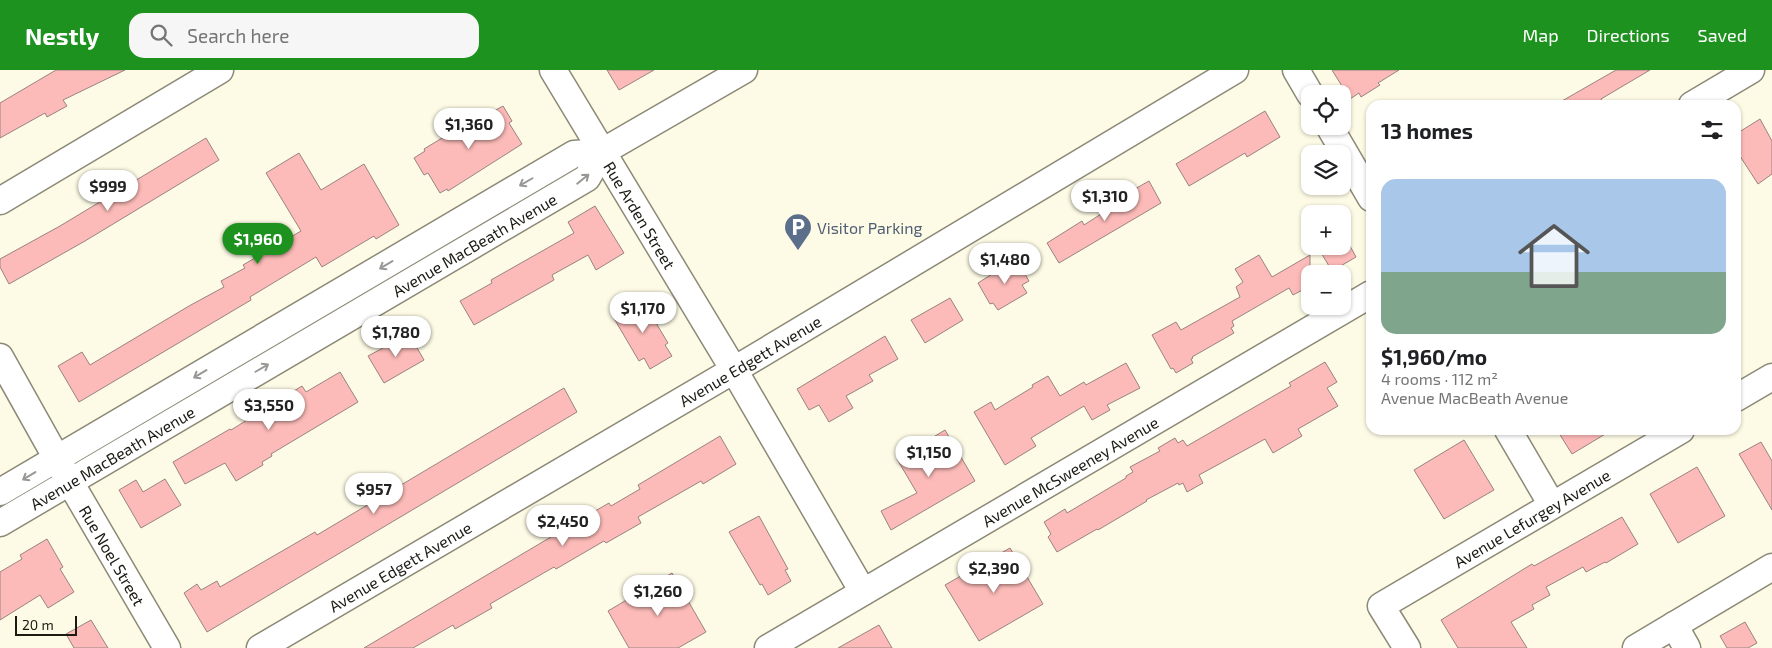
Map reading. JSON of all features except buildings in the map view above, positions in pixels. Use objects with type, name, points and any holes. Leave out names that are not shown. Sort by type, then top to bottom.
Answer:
[{"type":"street","points":[[0,201],[220,70]]},
{"type":"street","name":"Rue Arden Street","points":[[553,70],[734,370],[863,592]]},
{"type":"street","name":"Avenue MacBeath Avenue","points":[[0,492],[574,154],[602,152],[744,70]]},
{"type":"street","name":"Avenue Edgett Avenue","points":[[260,648],[734,370],[1236,70]]},
{"type":"street","points":[[1296,70],[1305,85]]},
{"type":"street","points":[[1700,100],[1751,70]]},
{"type":"street","points":[[1334,135],[1366,189]]},
{"type":"street","name":"Avenue MacBeath Avenue","points":[[0,523],[587,178],[602,152]]},
{"type":"street","points":[[410,250],[422,274]]},
{"type":"street","name":"Avenue McSweeney Avenue","points":[[768,648],[1366,297]]},
{"type":"street","name":"Rue Noel Street","points":[[0,356],[70,482],[167,648]]},
{"type":"street","points":[[1741,395],[1772,377]]},
{"type":"street","points":[[1511,435],[1552,505]]},
{"type":"street","name":"Avenue Lefurgey Avenue","points":[[1407,648],[1381,606],[1672,435]]},
{"type":"street","points":[[1636,648],[1772,567]]},
{"type":"street","points":[[1674,625],[1687,648]]},
{"type":"place","name":"Visitor Parking","points":[[798,251]]}]
